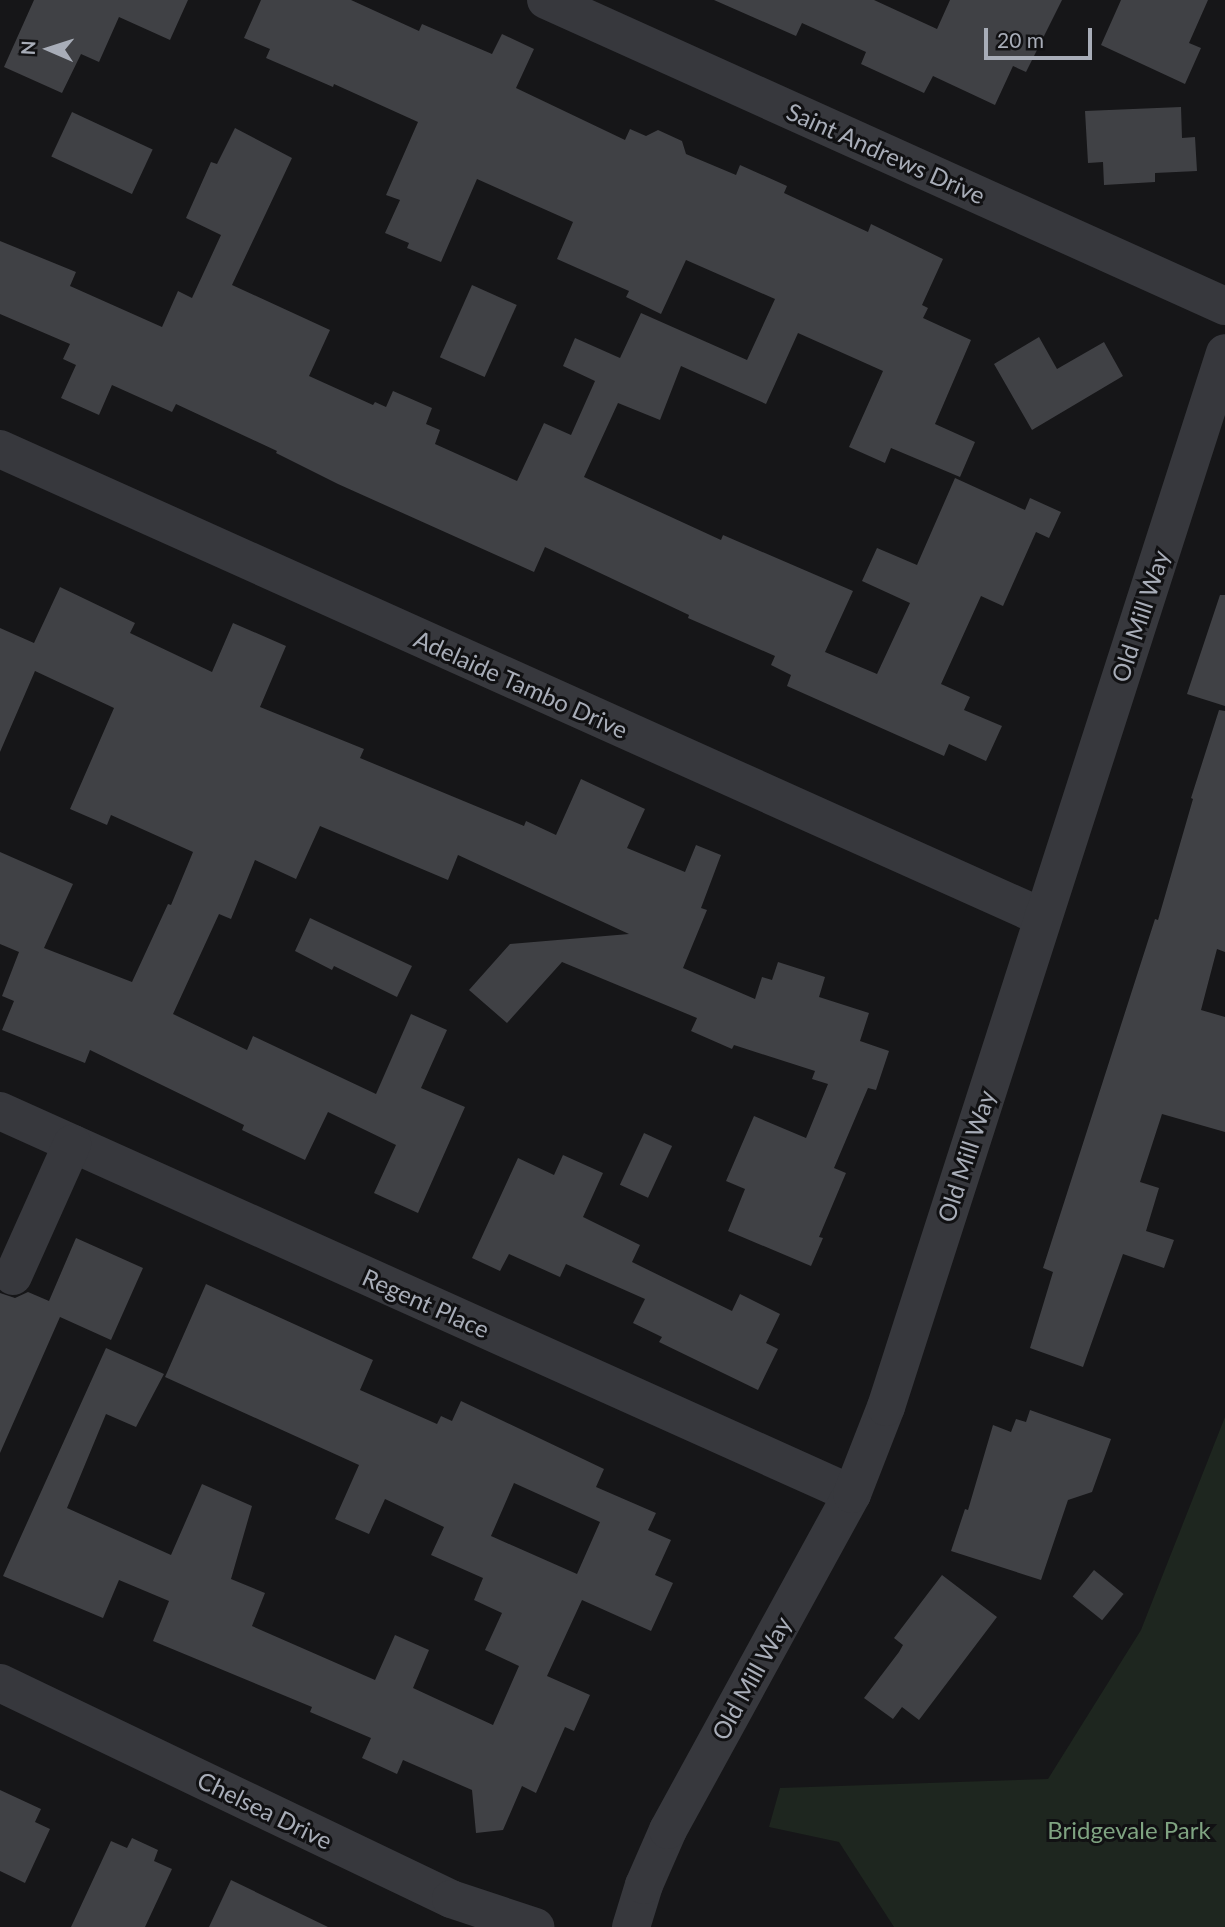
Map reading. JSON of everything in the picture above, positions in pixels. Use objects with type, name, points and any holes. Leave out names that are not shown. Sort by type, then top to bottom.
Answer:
[{"type":"street","name":"Saint Andrews Drive","points":[[546,0],[1225,306]]},
{"type":"street","name":"Old Mill Way","points":[[631,1927],[644,1885],[668,1829],[852,1494],[886,1407],[1225,353]]},
{"type":"street","name":"Adelaide Tambo Drive","points":[[0,449],[1042,918]]},
{"type":"street","name":"Regent Place","points":[[0,1111],[852,1494]]},
{"type":"street","points":[[13,1276],[72,1144]]},
{"type":"street","name":"Chelsea Drive","points":[[0,1683],[451,1899],[535,1927]]},
{"type":"green space","name":"Bridgevale Park","points":[[1225,1417],[1225,1927],[894,1927],[839,1842],[769,1827],[780,1788],[1048,1779],[1141,1630]]},
{"type":"building","points":[[34,0],[188,0],[170,40],[119,17],[99,62],[81,54],[62,93],[4,67]]},
{"type":"building","points":[[261,0],[351,0],[419,31],[422,24],[492,54],[502,34],[534,49],[516,88],[625,140],[630,129],[646,136],[658,130],[682,141],[686,154],[736,175],[740,165],[787,186],[784,193],[868,232],[871,224],[943,259],[922,305],[928,308],[923,318],[971,340],[935,424],[975,442],[960,477],[891,448],[885,463],[849,447],[883,371],[798,333],[766,404],[681,366],[660,420],[618,403],[584,477],[721,540],[723,535],[853,591],[825,652],[877,674],[910,603],[862,581],[877,548],[917,565],[955,478],[1025,510],[1030,498],[1061,512],[1049,538],[1036,532],[1003,606],[981,596],[941,684],[970,697],[964,710],[1002,726],[986,761],[949,744],[944,756],[787,686],[791,675],[771,665],[775,656],[688,618],[689,615],[545,547],[534,572],[338,484],[276,453],[277,451],[176,404],[172,412],[112,385],[99,415],[61,398],[76,365],[63,359],[70,344],[0,314],[0,241],[76,272],[70,286],[162,327],[178,291],[192,298],[221,235],[186,218],[211,162],[217,164],[235,128],[292,158],[232,285],[330,330],[309,376],[373,405],[375,402],[386,407],[393,391],[432,408],[426,424],[440,430],[435,444],[517,481],[544,423],[571,435],[595,381],[563,366],[575,338],[620,358],[641,313],[747,360],[775,299],[686,260],[661,314],[626,297],[629,291],[557,259],[573,222],[477,179],[441,262],[407,248],[409,243],[385,233],[400,200],[386,195],[418,122],[334,84],[333,87],[266,58],[270,49],[244,38]]},
{"type":"building","points":[[714,0],[874,0],[937,29],[950,0],[1062,0],[1026,72],[1013,66],[995,105],[933,76],[924,93],[861,64],[866,52],[802,23],[796,36]]},
{"type":"building","points":[[1121,0],[1208,0],[1189,43],[1201,48],[1185,84],[1101,45]]},
{"type":"building","points":[[1181,107],[1182,138],[1195,137],[1197,171],[1155,173],[1155,182],[1104,185],[1103,162],[1088,163],[1085,111]]},
{"type":"building","points":[[72,112],[153,150],[132,194],[51,156]]},
{"type":"building","points":[[472,285],[517,305],[485,377],[440,357]]},
{"type":"building","points":[[1039,337],[1057,369],[1104,342],[1123,376],[1032,430],[994,364]]},
{"type":"building","points":[[60,587],[135,623],[130,633],[212,672],[233,623],[286,646],[260,707],[364,749],[360,758],[524,826],[526,821],[556,835],[581,779],[645,809],[627,848],[685,872],[696,845],[721,855],[701,908],[707,910],[683,968],[755,999],[762,977],[772,980],[778,962],[825,977],[819,997],[869,1013],[860,1041],[889,1051],[876,1090],[868,1088],[834,1168],[846,1173],[819,1237],[823,1238],[811,1266],[728,1231],[745,1189],[726,1181],[754,1116],[806,1138],[828,1084],[812,1079],[815,1071],[734,1045],[732,1049],[691,1031],[697,1018],[562,962],[507,1023],[469,990],[510,944],[629,934],[458,855],[448,880],[320,826],[296,879],[255,860],[231,919],[219,914],[173,1014],[247,1050],[253,1036],[376,1094],[411,1014],[447,1030],[421,1088],[465,1107],[418,1213],[374,1193],[396,1145],[328,1112],[305,1160],[242,1130],[244,1125],[90,1050],[85,1063],[2,1030],[14,1001],[2,996],[19,952],[0,944],[0,852],[73,884],[44,948],[132,982],[168,904],[171,905],[193,852],[111,815],[107,825],[70,809],[114,708],[35,671],[0,752],[0,628],[34,643]]},
{"type":"building","points":[[1220,595],[1225,595],[1225,706],[1187,694]]},
{"type":"building","points":[[1219,710],[1225,711],[1225,952],[1217,949],[1201,1010],[1225,1017],[1225,1132],[1162,1114],[1140,1182],[1159,1188],[1146,1231],[1174,1240],[1164,1268],[1123,1254],[1083,1367],[1030,1348],[1053,1272],[1043,1268],[1155,919],[1158,920],[1193,799],[1191,798]]},
{"type":"building","points":[[310,918],[412,966],[397,997],[334,966],[332,970],[295,951]]},
{"type":"building","points":[[644,1133],[672,1146],[648,1198],[620,1185]]},
{"type":"building","points":[[563,1155],[603,1173],[583,1217],[640,1245],[632,1262],[732,1311],[740,1294],[780,1314],[766,1343],[778,1349],[758,1390],[659,1342],[662,1337],[633,1323],[645,1299],[566,1264],[560,1277],[509,1254],[500,1271],[472,1258],[518,1158],[554,1175]]},
{"type":"building","points":[[76,1238],[143,1268],[111,1340],[60,1317],[0,1453],[0,1293],[15,1298],[28,1292],[49,1301]]},
{"type":"building","points":[[206,1284],[373,1360],[360,1390],[437,1424],[441,1416],[452,1421],[461,1401],[604,1469],[596,1487],[656,1513],[648,1530],[671,1540],[655,1575],[673,1583],[651,1631],[582,1600],[547,1676],[590,1695],[574,1731],[565,1727],[536,1793],[522,1786],[503,1830],[476,1833],[472,1790],[403,1760],[397,1774],[362,1758],[371,1738],[310,1712],[312,1707],[153,1641],[169,1601],[119,1580],[103,1618],[3,1576],[106,1348],[164,1374],[136,1427],[106,1414],[67,1508],[171,1555],[202,1484],[252,1506],[231,1579],[265,1593],[252,1626],[375,1680],[395,1635],[429,1650],[413,1688],[493,1725],[519,1666],[485,1650],[502,1613],[474,1600],[483,1578],[431,1555],[444,1527],[385,1499],[369,1534],[335,1519],[359,1465],[165,1377]],"holes":[[[514,1483],[600,1522],[577,1574],[491,1536]]]},
{"type":"building","points":[[1030,1410],[1111,1439],[1092,1492],[1068,1500],[1041,1580],[951,1551],[965,1509],[968,1510],[993,1425],[1011,1432],[1016,1419],[1026,1422]]},
{"type":"building","points":[[1094,1570],[1124,1594],[1102,1620],[1073,1596]]},
{"type":"building","points":[[942,1575],[997,1617],[919,1720],[902,1707],[893,1719],[864,1698],[903,1645],[894,1638]]},
{"type":"building","points":[[0,1790],[41,1809],[35,1822],[50,1829],[25,1883],[0,1871]]},
{"type":"building","points":[[132,1838],[158,1850],[154,1861],[172,1869],[145,1927],[71,1927],[111,1841],[127,1848]]},
{"type":"building","points":[[231,1880],[328,1927],[209,1927]]}]
